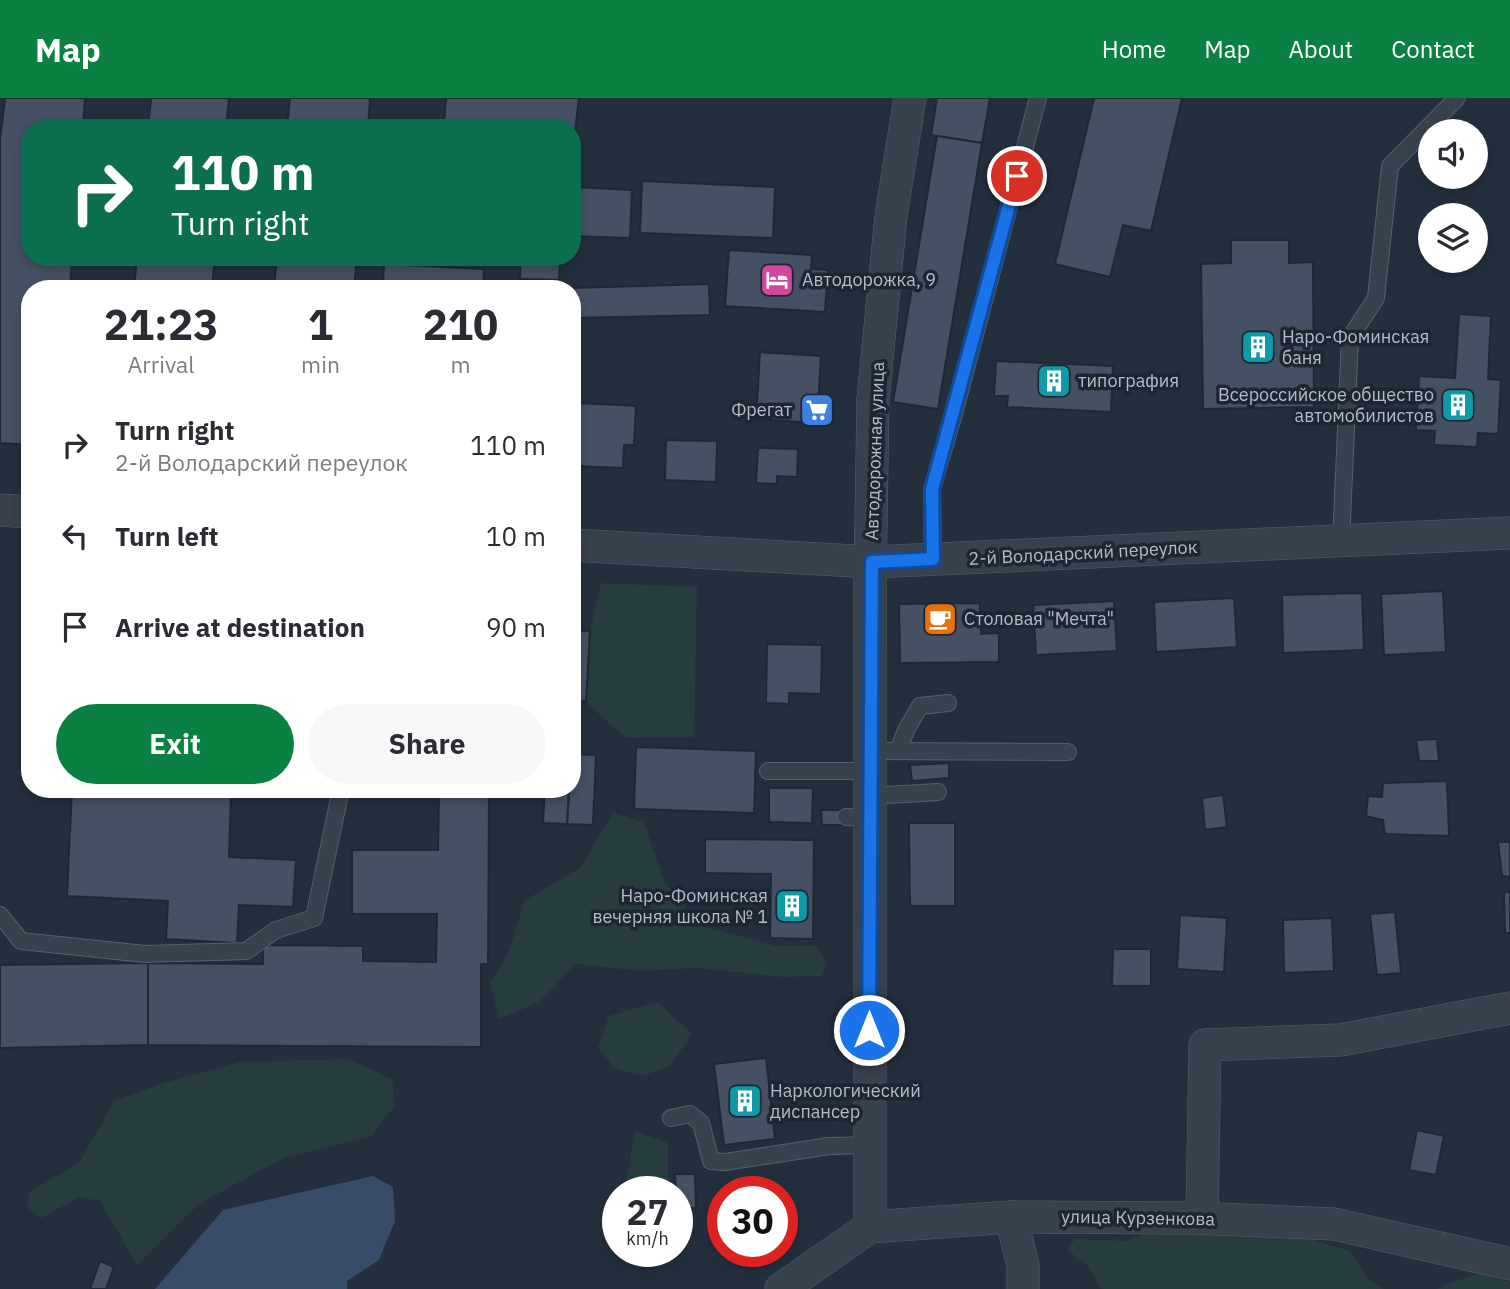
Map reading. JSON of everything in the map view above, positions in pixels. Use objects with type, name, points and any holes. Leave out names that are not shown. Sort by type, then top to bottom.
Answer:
[{"type":"street","name":"Автодорожная улица","points":[[870,1227],[877,1145],[871,784],[873,399],[891,216],[910,98]]},
{"type":"street","points":[[0,510],[21,511]]},
{"type":"street","name":"2-й Володарский переулок","points":[[581,546],[872,562],[1510,533]]},
{"type":"street","points":[[1202,1219],[1205,1045],[1340,1040],[1510,1008]]},
{"type":"street","points":[[1011,1217],[1023,1265],[1023,1289]]},
{"type":"street","name":"улица Курзенкова","points":[[870,1227],[1011,1217],[1202,1219],[1334,1224],[1510,1264]]},
{"type":"street","points":[[781,1289],[870,1227]]},
{"type":"lane","points":[[933,559],[932,489],[1038,98]]},
{"type":"lane","points":[[1341,542],[1350,338],[1376,298],[1390,166],[1457,98]]},
{"type":"lane","points":[[871,784],[920,706],[948,703]]},
{"type":"lane","points":[[871,784],[1068,752]]},
{"type":"lane","points":[[768,771],[938,792]]},
{"type":"lane","points":[[0,915],[21,941],[145,954],[246,951],[276,930],[314,918],[339,798]]},
{"type":"lane","points":[[671,1118],[690,1114],[701,1123],[711,1161],[725,1162],[830,1146],[877,1145]]},
{"type":"green space","points":[[601,583],[697,587],[694,737],[626,738],[586,702],[590,631]]},
{"type":"green space","points":[[613,813],[644,822],[664,881],[701,926],[777,946],[816,946],[827,961],[822,976],[783,977],[696,968],[641,971],[575,964],[539,1002],[499,1019],[490,983],[509,952],[525,900],[580,868]]},
{"type":"green space","points":[[657,1002],[692,1034],[671,1065],[643,1076],[615,1068],[598,1048],[609,1016]]},
{"type":"green space","points":[[348,1059],[392,1079],[395,1105],[372,1136],[284,1158],[200,1203],[137,1265],[100,1201],[80,1197],[41,1218],[27,1207],[29,1192],[79,1163],[114,1101],[164,1083],[240,1062]]},
{"type":"green space","points":[[635,1131],[668,1143],[668,1176],[627,1176]]},
{"type":"green space","points":[[1229,1227],[1313,1240],[1350,1251],[1369,1280],[1384,1289],[1102,1289],[1086,1264],[1067,1250],[1075,1239],[1127,1241],[1153,1230]]},
{"type":"green space","points":[[1481,1273],[1510,1282],[1510,1289],[1437,1289],[1448,1283]]},
{"type":"water","points":[[373,1176],[393,1187],[395,1221],[379,1260],[347,1281],[347,1289],[155,1289],[223,1210]]},
{"type":"building","points":[[5,98],[85,98],[84,119],[21,119],[21,266],[71,266],[71,280],[21,280],[21,444],[0,443],[0,140]]},
{"type":"building","points":[[151,98],[229,98],[227,119],[149,119]]},
{"type":"building","points":[[290,98],[370,98],[369,119],[288,119]]},
{"type":"building","points":[[446,98],[579,98],[576,119],[444,119]]},
{"type":"building","points":[[937,98],[990,98],[982,143],[931,135]]},
{"type":"building","points":[[1094,98],[1182,98],[1151,231],[1123,225],[1110,277],[1055,264]]},
{"type":"building","points":[[937,136],[982,143],[938,409],[893,402]]},
{"type":"building","points":[[642,181],[775,187],[773,238],[640,233]]},
{"type":"building","points":[[581,187],[632,190],[630,238],[581,236]]},
{"type":"building","name":"Наро-Фоминская баня","points":[[1231,240],[1289,240],[1289,263],[1313,262],[1314,407],[1203,409],[1201,264],[1231,263]]},
{"type":"building","name":"Автодорожка, 9","points":[[729,250],[812,255],[811,269],[828,270],[825,312],[725,306]]},
{"type":"building","points":[[136,266],[214,266],[213,280],[135,280]]},
{"type":"building","points":[[276,266],[356,266],[355,280],[275,280]]},
{"type":"building","points":[[384,266],[484,269],[483,280],[383,280]]},
{"type":"building","points":[[521,266],[560,266],[559,280],[520,279]]},
{"type":"building","points":[[709,284],[710,315],[581,318],[581,288]]},
{"type":"building","name":"Всероссийское общество автомобилистов","points":[[1459,314],[1491,316],[1488,379],[1501,380],[1498,434],[1478,433],[1477,447],[1434,445],[1435,431],[1416,430],[1419,376],[1455,378]]},
{"type":"building","points":[[760,352],[821,356],[817,423],[756,419]]},
{"type":"building","name":"типография","points":[[996,361],[1113,366],[1111,412],[1007,407],[1008,396],[994,396]]},
{"type":"building","points":[[581,403],[636,406],[634,445],[624,445],[623,468],[581,466]]},
{"type":"building","points":[[666,440],[717,441],[716,482],[665,480]]},
{"type":"building","points":[[758,448],[798,449],[797,477],[777,476],[777,484],[756,483]]},
{"type":"building","points":[[1443,591],[1446,652],[1384,655],[1381,594]]},
{"type":"building","points":[[1362,593],[1364,650],[1283,653],[1282,595]]},
{"type":"building","points":[[1234,598],[1237,647],[1156,652],[1154,602]]},
{"type":"building","points":[[1114,601],[1117,651],[1036,655],[1033,605]]},
{"type":"building","name":"Столовая \"Мечта\"","points":[[980,603],[981,634],[999,633],[999,662],[900,663],[899,604]]},
{"type":"building","points":[[581,630],[590,631],[586,701],[581,701]]},
{"type":"building","points":[[767,644],[822,645],[821,694],[789,693],[789,704],[766,703]]},
{"type":"building","points":[[1437,739],[1439,761],[1419,761],[1416,740]]},
{"type":"building","points":[[636,747],[756,751],[754,813],[634,809]]},
{"type":"building","points":[[581,754],[596,755],[593,825],[567,824],[568,798],[581,798]]},
{"type":"building","points":[[949,763],[949,778],[912,781],[910,765]]},
{"type":"building","points":[[1447,781],[1449,836],[1385,834],[1383,820],[1366,816],[1368,796],[1382,797],[1383,783]]},
{"type":"building","points":[[769,788],[813,788],[812,823],[769,822]]},
{"type":"building","points":[[1223,795],[1227,827],[1205,830],[1202,798]]},
{"type":"building","points":[[72,798],[231,798],[229,857],[296,860],[293,907],[239,905],[237,943],[166,939],[168,901],[67,896]]},
{"type":"building","points":[[439,798],[489,798],[488,964],[481,964],[481,1047],[148,1045],[148,963],[263,964],[263,945],[363,946],[363,961],[436,962],[437,914],[352,914],[352,850],[438,850]]},
{"type":"building","points":[[544,798],[568,798],[567,824],[543,823]]},
{"type":"building","points":[[821,810],[846,810],[846,825],[822,825]]},
{"type":"building","points":[[909,823],[955,823],[955,906],[910,906]]},
{"type":"building","name":"Наро-Фоминская вечерняя школа № 1","points":[[705,839],[814,840],[813,939],[770,938],[771,874],[705,873]]},
{"type":"building","points":[[1498,842],[1510,842],[1510,877],[1502,876]]},
{"type":"building","points":[[1504,892],[1510,892],[1510,933],[1505,933]]},
{"type":"building","points":[[1395,912],[1401,973],[1377,975],[1370,914]]},
{"type":"building","points":[[1180,915],[1227,918],[1224,972],[1177,969]]},
{"type":"building","points":[[1332,918],[1334,971],[1284,973],[1283,920]]},
{"type":"building","points":[[1113,949],[1151,949],[1151,986],[1112,986]]},
{"type":"building","points":[[148,963],[148,1045],[0,1048],[0,965]]},
{"type":"building","name":"Наркологический диспансер","points":[[766,1058],[775,1139],[724,1145],[714,1064]]},
{"type":"building","points":[[1417,1130],[1444,1136],[1436,1175],[1409,1170]]},
{"type":"building","points":[[695,1174],[696,1208],[693,1208],[693,1176],[675,1176]]},
{"type":"building","points":[[100,1261],[114,1267],[106,1289],[90,1289]]},
{"type":"place","name":"Автодорожка, 9","points":[[777,280]]},
{"type":"place","name":"Наро-Фоминская баня","points":[[1258,347]]},
{"type":"place","name":"типография","points":[[1054,381]]},
{"type":"place","name":"Всероссийское общество автомобилистов","points":[[1458,405]]},
{"type":"place","name":"Фрегат","points":[[817,410]]},
{"type":"place","name":"Столовая \"Мечта\"","points":[[940,619]]},
{"type":"place","name":"Наро-Фоминская вечерняя школа № 1","points":[[792,906]]},
{"type":"place","name":"Наркологический диспансер","points":[[745,1101]]},
{"type":"route","points":[[869,1030],[872,562],[933,559],[932,489],[1017,176]]}]
